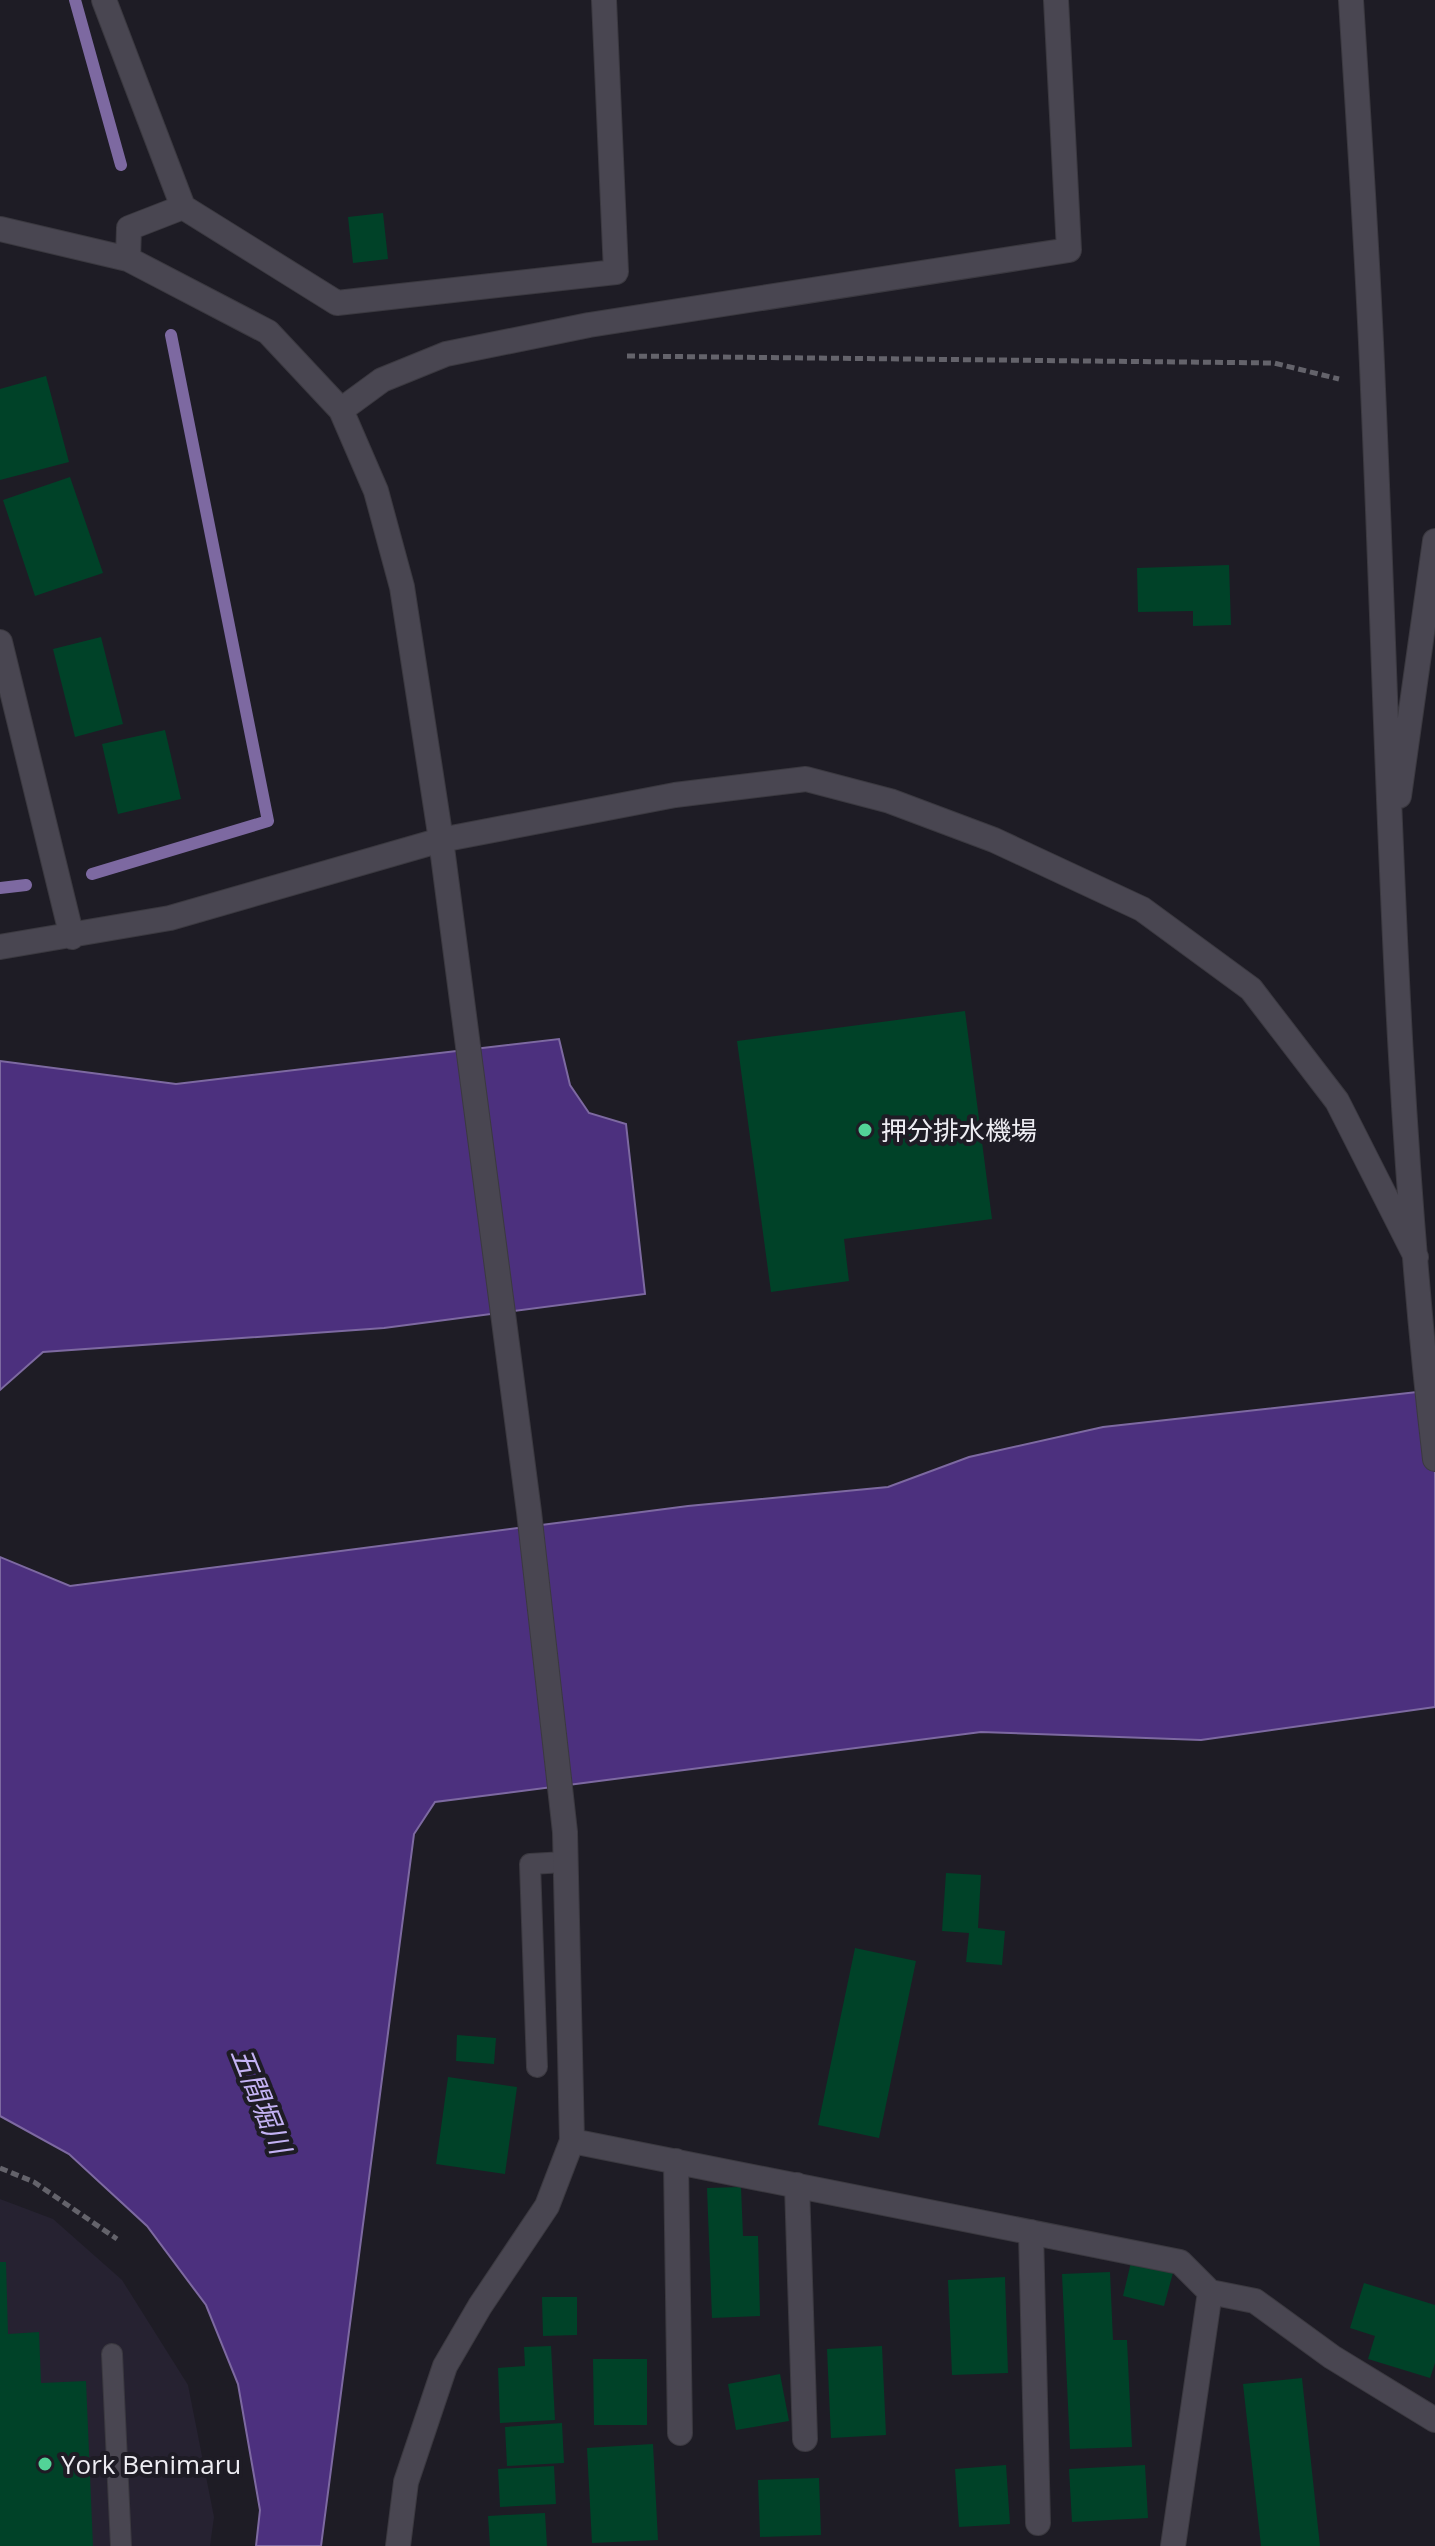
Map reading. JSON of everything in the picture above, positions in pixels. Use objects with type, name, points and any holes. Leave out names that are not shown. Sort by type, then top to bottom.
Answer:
[{"type":"street","points":[[104,0],[183,207],[337,303],[616,272],[604,0]]},
{"type":"street","points":[[341,410],[382,380],[446,354],[604,322],[1069,250],[1056,0]]},
{"type":"street","points":[[1351,0],[1373,387],[1390,862],[1416,1257],[1435,1459]]},
{"type":"street","points":[[128,259],[129,228],[183,207]]},
{"type":"street","points":[[0,229],[128,259],[268,332],[341,410],[376,491],[402,587],[441,840],[509,1356],[565,1832],[572,2141],[547,2206],[480,2306],[445,2366],[406,2482],[398,2546]]},
{"type":"street","points":[[1390,862],[1435,541]]},
{"type":"street","points":[[0,642],[72,937]]},
{"type":"street","points":[[0,947],[170,918],[441,840],[675,795],[806,779],[890,801],[994,840],[1142,909],[1251,989],[1337,1101],[1416,1257]]},
{"type":"street","points":[[572,2141],[1180,2262],[1210,2292],[1255,2301],[1332,2357],[1435,2420]]},
{"type":"street","points":[[676,2161],[680,2433]]},
{"type":"street","points":[[797,2185],[805,2439]]},
{"type":"street","points":[[1031,2232],[1038,2523]]},
{"type":"street","points":[[1173,2546],[1210,2292]]},
{"type":"lane","points":[[537,2067],[530,1864],[565,1862]]},
{"type":"lane","points":[[112,2354],[121,2546]]},
{"type":"path","points":[[621,356],[1274,363],[1373,387]]},
{"type":"path","points":[[0,2168],[34,2182],[117,2239]]},
{"type":"shaded area","points":[[0,2199],[53,2219],[122,2280],[188,2385],[214,2517],[210,2546],[0,2546]]},
{"type":"water","points":[[559,1039],[570,1085],[589,1113],[626,1124],[645,1294],[384,1328],[43,1352],[0,1390],[0,1061],[176,1084]]},
{"type":"water","name":"五間堀川","points":[[1435,1390],[1435,1707],[1201,1740],[981,1732],[435,1802],[414,1834],[321,2546],[256,2546],[260,2510],[238,2384],[206,2305],[147,2226],[69,2154],[0,2116],[0,1557],[70,1586],[688,1506],[888,1487],[969,1457],[1103,1427]]},
{"type":"building","points":[[383,213],[388,259],[353,263],[348,217]]},
{"type":"building","points":[[46,376],[69,462],[0,480],[0,389]]},
{"type":"building","points":[[70,477],[103,573],[35,596],[3,500]]},
{"type":"building","points":[[1229,565],[1231,625],[1193,626],[1193,611],[1138,612],[1137,568]]},
{"type":"building","points":[[101,637],[123,724],[75,737],[53,649]]},
{"type":"building","points":[[165,730],[181,799],[118,814],[102,744]]},
{"type":"building","name":"押分排水機場","points":[[965,1011],[992,1219],[844,1239],[849,1281],[771,1292],[737,1041]]},
{"type":"building","points":[[946,1873],[981,1875],[978,1928],[1005,1931],[1002,1965],[966,1962],[969,1933],[942,1931]]},
{"type":"building","points":[[855,1948],[916,1961],[879,2138],[818,2125]]},
{"type":"building","points":[[457,2035],[496,2038],[494,2064],[456,2061]]},
{"type":"building","points":[[448,2077],[517,2087],[505,2174],[436,2164]]},
{"type":"building","points":[[741,2187],[743,2236],[758,2236],[760,2316],[712,2318],[707,2188]]},
{"type":"building","points":[[1132,2258],[1174,2269],[1164,2306],[1123,2296]]},
{"type":"building","name":"York Benimaru","points":[[0,2262],[6,2262],[8,2334],[39,2332],[41,2383],[86,2381],[93,2546],[0,2546]]},
{"type":"building","points":[[1110,2272],[1113,2340],[1127,2340],[1132,2447],[1070,2449],[1062,2274]]},
{"type":"building","points":[[1005,2277],[1008,2373],[952,2375],[948,2280]]},
{"type":"building","points":[[1364,2283],[1435,2305],[1435,2363],[1430,2378],[1368,2359],[1375,2336],[1350,2328]]},
{"type":"building","points":[[542,2297],[577,2297],[577,2335],[543,2336]]},
{"type":"building","points":[[551,2346],[555,2420],[500,2423],[498,2368],[525,2366],[524,2347]]},
{"type":"building","points":[[882,2346],[886,2435],[831,2438],[827,2349]]},
{"type":"building","points":[[593,2359],[647,2359],[647,2425],[594,2425]]},
{"type":"building","points":[[780,2374],[789,2421],[736,2430],[728,2384]]},
{"type":"building","points":[[1302,2378],[1320,2546],[1261,2546],[1243,2384]]},
{"type":"building","points":[[562,2423],[564,2463],[507,2466],[505,2427]]},
{"type":"building","points":[[653,2444],[658,2540],[592,2543],[587,2448]]},
{"type":"building","points":[[1006,2465],[1010,2524],[959,2527],[955,2469]]},
{"type":"building","points":[[1145,2465],[1148,2518],[1072,2522],[1069,2469]]},
{"type":"building","points":[[554,2466],[556,2504],[500,2507],[498,2469]]},
{"type":"building","points":[[819,2478],[821,2535],[760,2537],[758,2480]]},
{"type":"building","points":[[545,2513],[547,2546],[490,2546],[488,2516]]},
{"type":"waterway","points":[[75,0],[121,165]]},
{"type":"waterway","points":[[92,874],[268,821],[171,335]]},
{"type":"waterway","points":[[0,888],[26,885]]},
{"type":"place","name":"押分排水機場","points":[[865,1130]]},
{"type":"place","name":"York Benimaru","points":[[45,2464]]}]
